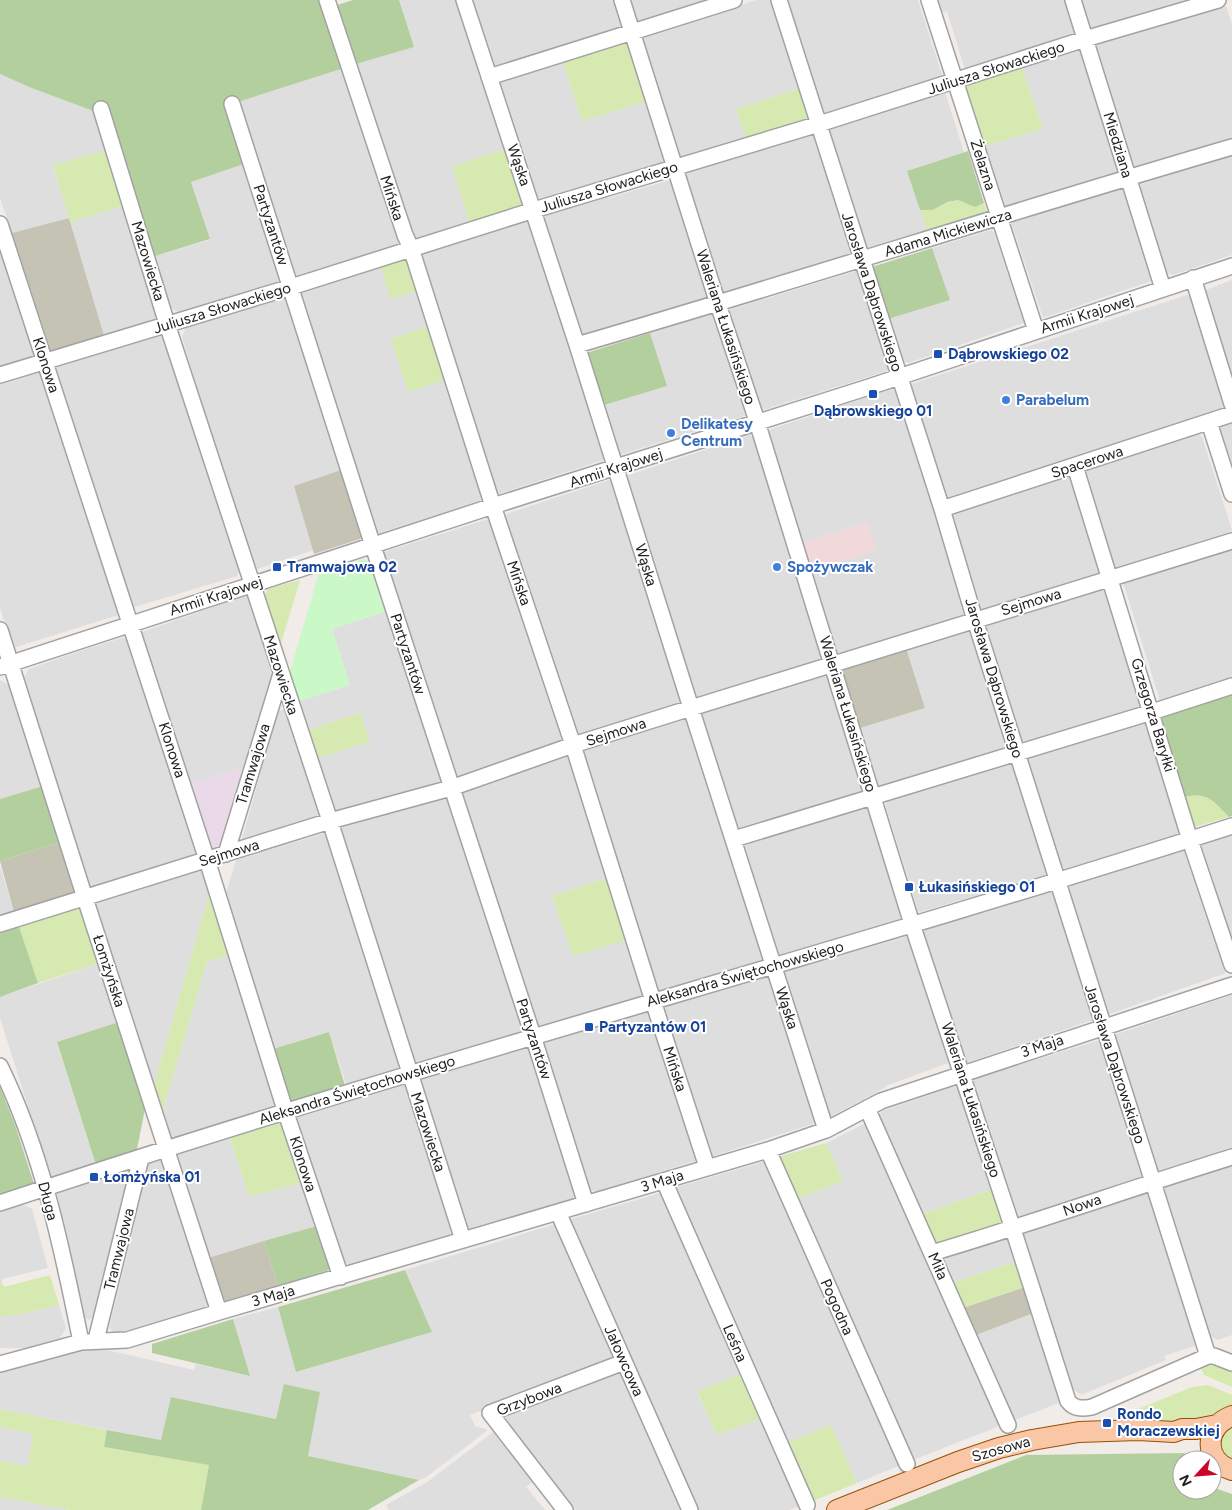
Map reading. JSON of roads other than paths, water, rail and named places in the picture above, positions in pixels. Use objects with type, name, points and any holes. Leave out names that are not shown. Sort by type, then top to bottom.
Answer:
[{"type":"main road","name":"Szosowa","points":[[837,1510],[958,1462],[999,1448],[1032,1440],[1098,1431],[1138,1430],[1174,1432],[1182,1429],[1203,1429],[1228,1418]]},
{"type":"main road","points":[[1211,1450],[1210,1440],[1212,1432],[1228,1418]]},
{"type":"main road","name":"Szosowa","points":[[1174,1432],[1198,1441],[1211,1450]]},
{"type":"street","name":"Mińska","points":[[327,0],[404,235],[410,248],[493,506],[574,745],[653,1001],[707,1167]]},
{"type":"street","name":"Wąska","points":[[464,0],[534,210],[826,1130]]},
{"type":"street","name":"Waleriana Łukasińskiego","points":[[622,0],[718,304],[758,423],[912,924],[962,1072],[1068,1401],[1074,1407],[1092,1407],[1208,1356]]},
{"type":"street","points":[[489,77],[734,0]]},
{"type":"street","name":"Jarosława Dąbrowskiego","points":[[779,0],[942,510],[975,620],[1208,1356]]},
{"type":"street","name":"Żelazna","points":[[929,0],[1036,331]]},
{"type":"street","name":"Miedziana","points":[[1074,0],[1163,289]]},
{"type":"street","name":"Juliusza Słowackiego","points":[[0,375],[956,82],[1085,39],[1218,0]]},
{"type":"street","name":"Partyzantów","points":[[232,104],[586,1204]]},
{"type":"street","name":"Mazowiecka","points":[[101,109],[168,324],[330,821],[462,1240]]},
{"type":"street","name":"Adama Mickiewicza","points":[[577,345],[718,304],[1232,147]]},
{"type":"street","name":"Klonowa","points":[[0,224],[131,624],[286,1112],[341,1276]]},
{"type":"street","name":"Armii Krajowej","points":[[5,665],[493,506],[758,423],[1232,266]]},
{"type":"street","points":[[1193,278],[1232,404]]},
{"type":"street","name":"Spacerowa","points":[[942,510],[1232,414]]},
{"type":"street","points":[[1209,422],[1232,494]]},
{"type":"street","name":"Grzegorza Baryłki","points":[[1075,466],[1190,840],[1232,965]]},
{"type":"street","name":"Sejmowa","points":[[0,924],[330,821],[451,788],[574,745],[1232,541]]},
{"type":"street","name":"Łomżyńska","points":[[0,630],[5,665],[85,898],[220,1312]]},
{"type":"street","name":"Tramwajowa","points":[[226,854],[281,674]]},
{"type":"street","points":[[734,839],[1232,686]]},
{"type":"street","name":"Aleksandra Świętochowskiego","points":[[0,1203],[410,1073],[1058,881],[1232,826]]},
{"type":"street","name":"3 Maja","points":[[0,1364],[80,1342],[127,1340],[768,1150],[826,1130],[880,1101],[962,1072],[1232,985]]},
{"type":"street","name":"Długa","points":[[0,1066],[15,1097],[45,1188],[80,1342]]},
{"type":"street","name":"Miła","points":[[867,1108],[1008,1425]]},
{"type":"street","name":"Pogodna","points":[[768,1150],[907,1464]]},
{"type":"street","name":"Nowa","points":[[932,1253],[1013,1229],[1232,1157]]},
{"type":"street","name":"Tramwajowa","points":[[96,1340],[141,1158]]},
{"type":"street","name":"Leśna","points":[[664,1181],[807,1505]]},
{"type":"street","name":"Jałowcowa","points":[[558,1212],[690,1510]]},
{"type":"street","points":[[1208,1356],[1214,1356],[1232,1363]]},
{"type":"street","name":"Grzybowa","points":[[565,1510],[490,1413],[624,1362]]},
{"type":"place","name":"Dąbrowskiego 02","points":[[938,354]]},
{"type":"place","name":"Dąbrowskiego 01","points":[[873,394]]},
{"type":"place","name":"Parabelum","points":[[1006,400]]},
{"type":"place","name":"Delikatesy Centrum","points":[[671,433]]},
{"type":"place","name":"Tramwajowa 02","points":[[277,567]]},
{"type":"place","name":"Spożywczak","points":[[777,567]]},
{"type":"place","name":"Łukasińskiego 01","points":[[909,887]]},
{"type":"place","name":"Partyzantów 01","points":[[589,1027]]},
{"type":"place","name":"Łomżyńska 01","points":[[94,1177]]},
{"type":"place","name":"Rondo Moraczewskiej","points":[[1107,1423]]}]
